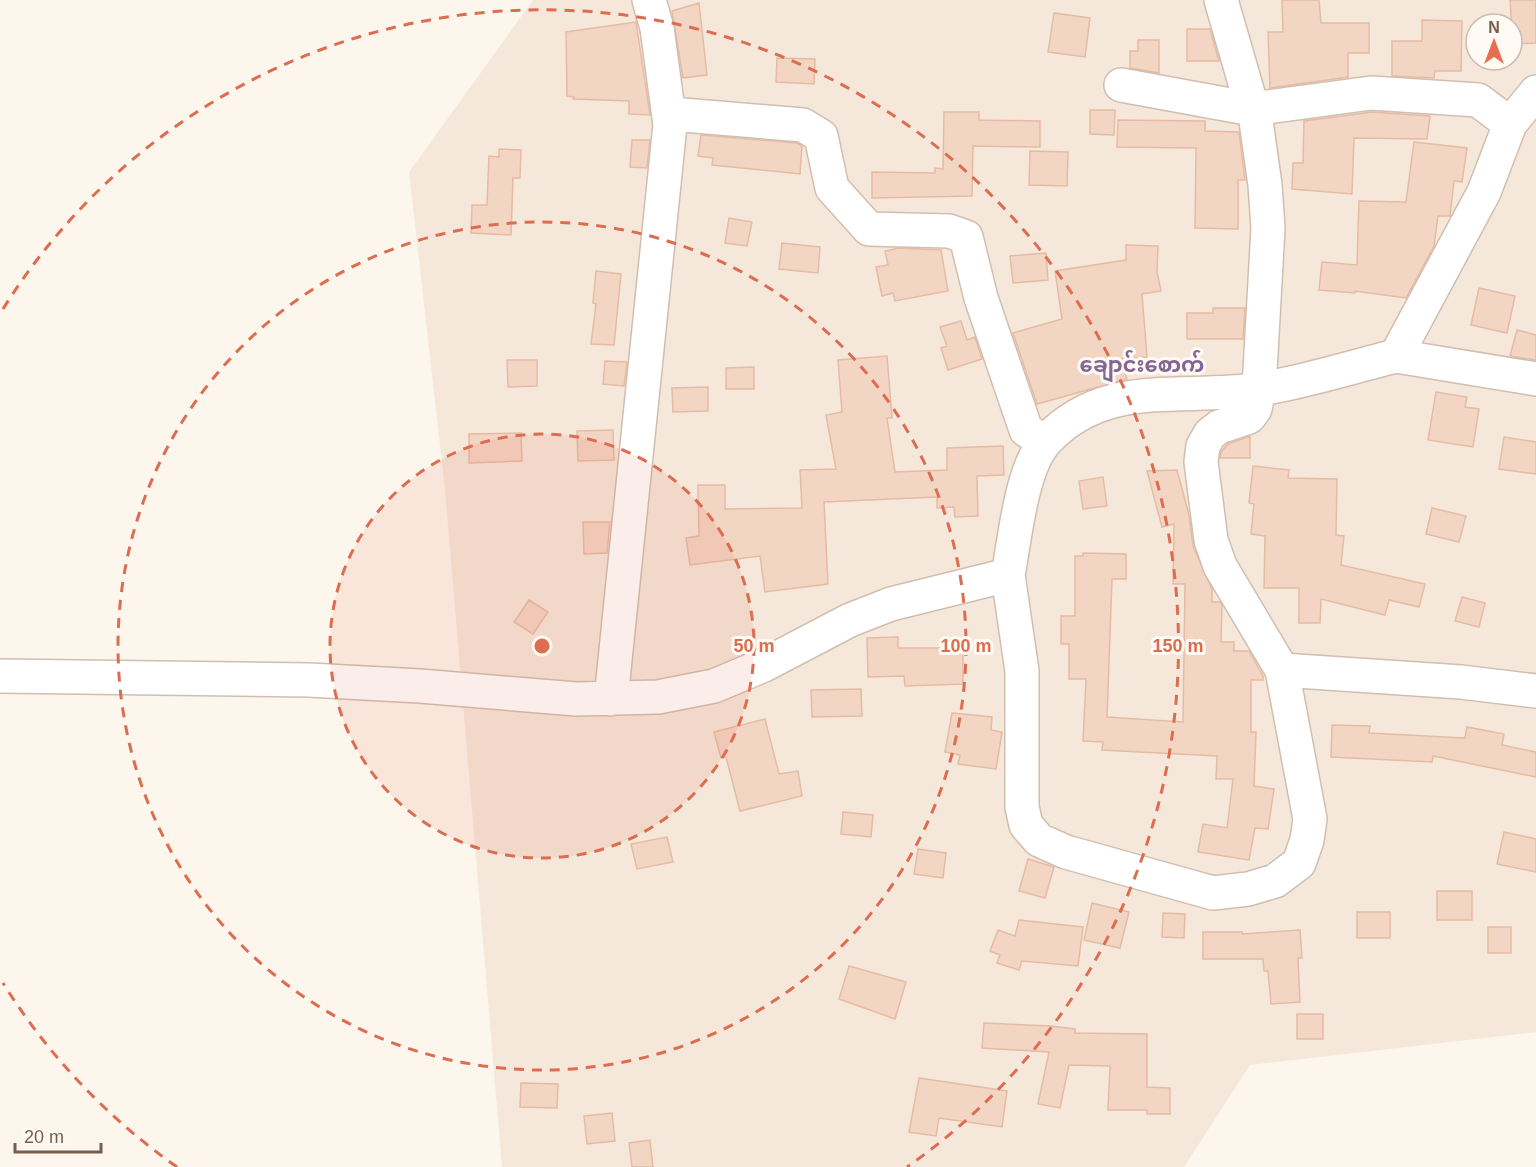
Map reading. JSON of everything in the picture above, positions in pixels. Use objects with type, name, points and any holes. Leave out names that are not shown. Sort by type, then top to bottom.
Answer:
[{"type":"street","points":[[611,699],[671,114],[657,28],[649,0]]},
{"type":"street","points":[[1221,0],[1252,109],[1261,150],[1268,228],[1259,389],[1255,409],[1249,417],[1218,427],[1210,434],[1203,446],[1201,462],[1211,540],[1220,566],[1282,670],[1310,819],[1307,840],[1299,863],[1275,881],[1248,889],[1213,893],[1066,852],[1039,840],[1026,825],[1022,807],[1022,671],[1008,575],[1026,478],[1045,442],[1085,409],[1123,397],[1259,389],[1396,356],[1536,379]]},
{"type":"street","points":[[1121,85],[1252,109],[1371,93],[1478,100],[1510,124]]},
{"type":"street","points":[[1396,356],[1484,192],[1510,124],[1536,92]]},
{"type":"street","points":[[671,114],[803,125],[821,136],[832,188],[869,229],[949,231],[966,237],[981,298],[1026,430],[1045,442]]},
{"type":"street","points":[[0,676],[309,680],[420,686],[576,699],[658,697],[714,686],[764,665],[850,620],[881,608],[1008,575]]},
{"type":"street","points":[[1282,670],[1461,682],[1536,691]]},
{"type":"shaded area","points":[[533,0],[1536,0],[1536,1032],[1250,1065],[1184,1167],[502,1167],[445,489],[409,172]]},
{"type":"building","points":[[1282,0],[1319,0],[1321,23],[1369,23],[1369,53],[1348,53],[1348,77],[1270,88],[1268,32],[1283,32]]},
{"type":"building","points":[[1510,0],[1536,0],[1536,43],[1524,44],[1524,12],[1511,12]]},
{"type":"building","points":[[699,3],[707,75],[683,78],[672,11]]},
{"type":"building","points":[[1054,13],[1090,18],[1085,57],[1048,52]]},
{"type":"building","points":[[1422,20],[1462,21],[1461,71],[1435,71],[1434,78],[1392,76],[1392,41],[1422,41]]},
{"type":"building","points":[[636,22],[650,115],[629,114],[629,101],[573,99],[574,97],[567,96],[566,32]]},
{"type":"building","points":[[1187,29],[1210,29],[1219,61],[1187,61]]},
{"type":"building","points":[[1138,40],[1159,40],[1159,73],[1130,68],[1130,51],[1138,51]]},
{"type":"building","points":[[777,58],[815,59],[814,84],[776,82]]},
{"type":"building","points":[[1090,110],[1115,110],[1114,135],[1090,134]]},
{"type":"building","points":[[944,112],[979,112],[979,120],[1040,121],[1040,147],[973,146],[972,196],[872,198],[872,172],[935,173],[935,168],[943,169]]},
{"type":"building","points":[[1372,112],[1430,116],[1427,139],[1354,138],[1352,194],[1292,189],[1293,163],[1303,163],[1304,121]]},
{"type":"building","points":[[1118,120],[1205,121],[1205,131],[1239,132],[1245,180],[1238,180],[1238,229],[1195,228],[1196,148],[1117,147]]},
{"type":"building","points":[[701,135],[797,143],[802,146],[800,174],[712,165],[713,158],[698,156]]},
{"type":"building","points":[[632,140],[650,140],[647,168],[630,167]]},
{"type":"building","points":[[1414,142],[1467,148],[1462,182],[1454,181],[1450,216],[1438,216],[1434,246],[1406,298],[1355,291],[1355,293],[1319,290],[1322,262],[1357,265],[1359,201],[1406,202]]},
{"type":"building","points":[[499,149],[521,150],[520,178],[513,178],[511,235],[471,233],[472,205],[487,205],[489,156],[499,157]]},
{"type":"building","points":[[1030,151],[1068,152],[1067,186],[1029,185]]},
{"type":"building","points":[[729,218],[752,222],[747,246],[725,243]]},
{"type":"building","points":[[782,243],[820,247],[818,273],[779,269]]},
{"type":"building","points":[[1126,245],[1158,246],[1157,272],[1161,291],[1142,294],[1147,357],[1120,359],[1127,379],[1037,404],[1013,333],[1062,319],[1055,271],[1126,260]]},
{"type":"building","points":[[899,248],[941,250],[948,291],[895,301],[893,293],[882,296],[876,267],[888,265],[885,251]]},
{"type":"building","points":[[1046,253],[1048,280],[1013,283],[1010,256]]},
{"type":"building","points":[[596,271],[621,274],[614,345],[591,344],[596,304],[593,303]]},
{"type":"building","points":[[1479,288],[1515,296],[1507,333],[1471,325]]},
{"type":"building","points":[[1213,308],[1245,308],[1243,339],[1187,339],[1187,313],[1213,313]]},
{"type":"building","points":[[961,321],[967,340],[975,337],[982,359],[948,370],[941,348],[947,346],[940,327]]},
{"type":"building","points":[[1517,330],[1536,335],[1536,360],[1510,356]]},
{"type":"building","points":[[887,356],[892,418],[887,418],[895,472],[947,470],[947,448],[1003,446],[1004,475],[977,476],[978,516],[955,517],[954,507],[937,508],[937,497],[824,502],[828,584],[765,592],[760,556],[690,565],[686,538],[699,536],[698,485],[725,485],[725,509],[802,508],[800,470],[836,469],[826,415],[842,412],[838,360]]},
{"type":"building","points":[[507,360],[537,360],[537,386],[508,387]]},
{"type":"building","points":[[605,361],[627,362],[624,386],[603,384]]},
{"type":"building","points":[[754,367],[754,389],[726,389],[726,368]]},
{"type":"building","points":[[708,387],[708,411],[673,412],[672,388]]},
{"type":"building","points":[[1436,392],[1467,397],[1465,407],[1479,409],[1473,447],[1428,440]]},
{"type":"building","points":[[613,430],[614,460],[578,461],[577,431]]},
{"type":"building","points":[[521,433],[522,461],[469,463],[469,434]]},
{"type":"building","points":[[1250,436],[1250,458],[1220,458],[1221,452],[1228,444]]},
{"type":"building","points":[[1504,437],[1536,442],[1536,474],[1499,469]]},
{"type":"building","points":[[1253,466],[1289,470],[1288,478],[1337,479],[1336,535],[1344,536],[1341,565],[1425,584],[1419,607],[1389,600],[1385,615],[1321,599],[1320,623],[1299,623],[1299,588],[1264,588],[1265,536],[1251,534],[1254,504],[1249,503]]},
{"type":"building","points":[[1177,470],[1189,515],[1193,546],[1212,589],[1212,602],[1220,602],[1222,605],[1221,642],[1234,642],[1234,651],[1249,651],[1263,676],[1263,680],[1251,680],[1251,732],[1256,732],[1254,786],[1274,789],[1268,829],[1255,828],[1249,860],[1198,852],[1203,824],[1227,828],[1233,779],[1216,779],[1217,756],[1102,750],[1103,742],[1083,741],[1086,679],[1069,679],[1069,644],[1061,644],[1061,616],[1075,616],[1075,556],[1083,556],[1083,553],[1126,554],[1126,579],[1112,579],[1107,717],[1183,722],[1185,584],[1173,584],[1174,524],[1162,527],[1147,471]]},
{"type":"building","points":[[1103,477],[1107,506],[1083,509],[1079,481]]},
{"type":"building","points":[[1432,508],[1466,516],[1459,542],[1426,534]]},
{"type":"building","points":[[583,522],[610,522],[607,553],[584,554]]},
{"type":"building","points":[[1462,597],[1485,603],[1479,627],[1455,621]]},
{"type":"building","points":[[529,600],[548,612],[533,634],[514,622]]},
{"type":"building","points":[[898,637],[898,648],[963,648],[963,684],[905,686],[904,676],[868,677],[867,638]]},
{"type":"building","points":[[861,689],[862,716],[812,717],[811,690]]},
{"type":"building","points":[[952,713],[992,717],[991,730],[1002,732],[996,769],[958,764],[960,755],[945,752]]},
{"type":"building","points":[[765,719],[779,774],[798,771],[802,796],[740,811],[726,757],[721,758],[714,732]]},
{"type":"building","points":[[1332,725],[1370,726],[1369,733],[1465,738],[1467,727],[1504,734],[1502,745],[1536,752],[1536,777],[1433,756],[1432,762],[1331,757]]},
{"type":"building","points":[[843,812],[873,815],[871,837],[841,834]]},
{"type":"building","points":[[1504,832],[1536,839],[1536,872],[1497,864]]},
{"type":"building","points":[[667,837],[673,862],[637,869],[631,844]]},
{"type":"building","points":[[918,849],[946,853],[943,878],[914,874]]},
{"type":"building","points":[[1028,859],[1054,867],[1045,898],[1019,891]]},
{"type":"building","points":[[1437,891],[1472,891],[1472,920],[1437,920]]},
{"type":"building","points":[[1092,903],[1129,912],[1120,948],[1084,940]]},
{"type":"building","points":[[1357,912],[1390,912],[1390,938],[1357,938]]},
{"type":"building","points":[[1163,913],[1185,914],[1184,938],[1162,937]]},
{"type":"building","points":[[1019,920],[1083,927],[1078,966],[1022,961],[1019,970],[997,963],[1000,955],[990,951],[998,930],[1015,936]]},
{"type":"building","points":[[1488,927],[1511,927],[1511,953],[1488,953]]},
{"type":"building","points":[[1300,930],[1302,958],[1298,958],[1300,1002],[1271,1004],[1268,971],[1264,971],[1263,959],[1203,959],[1203,932],[1242,932],[1242,934]]},
{"type":"building","points":[[849,966],[906,982],[895,1019],[839,999]]},
{"type":"building","points":[[1297,1014],[1323,1014],[1323,1039],[1297,1039]]},
{"type":"building","points":[[984,1023],[1051,1026],[1075,1029],[1075,1033],[1147,1034],[1147,1087],[1170,1088],[1170,1114],[1147,1114],[1147,1110],[1108,1110],[1110,1066],[1069,1065],[1060,1108],[1038,1104],[1049,1052],[982,1048]]},
{"type":"building","points":[[919,1078],[1007,1091],[1002,1127],[939,1118],[936,1136],[909,1132]]},
{"type":"building","points":[[521,1083],[558,1084],[557,1108],[520,1107]]},
{"type":"building","points":[[612,1113],[615,1141],[587,1144],[584,1116]]},
{"type":"building","points":[[650,1140],[653,1167],[632,1167],[629,1143]]},
{"type":"district","name":"ချောင်းစောက်","points":[[1142,365]]}]
